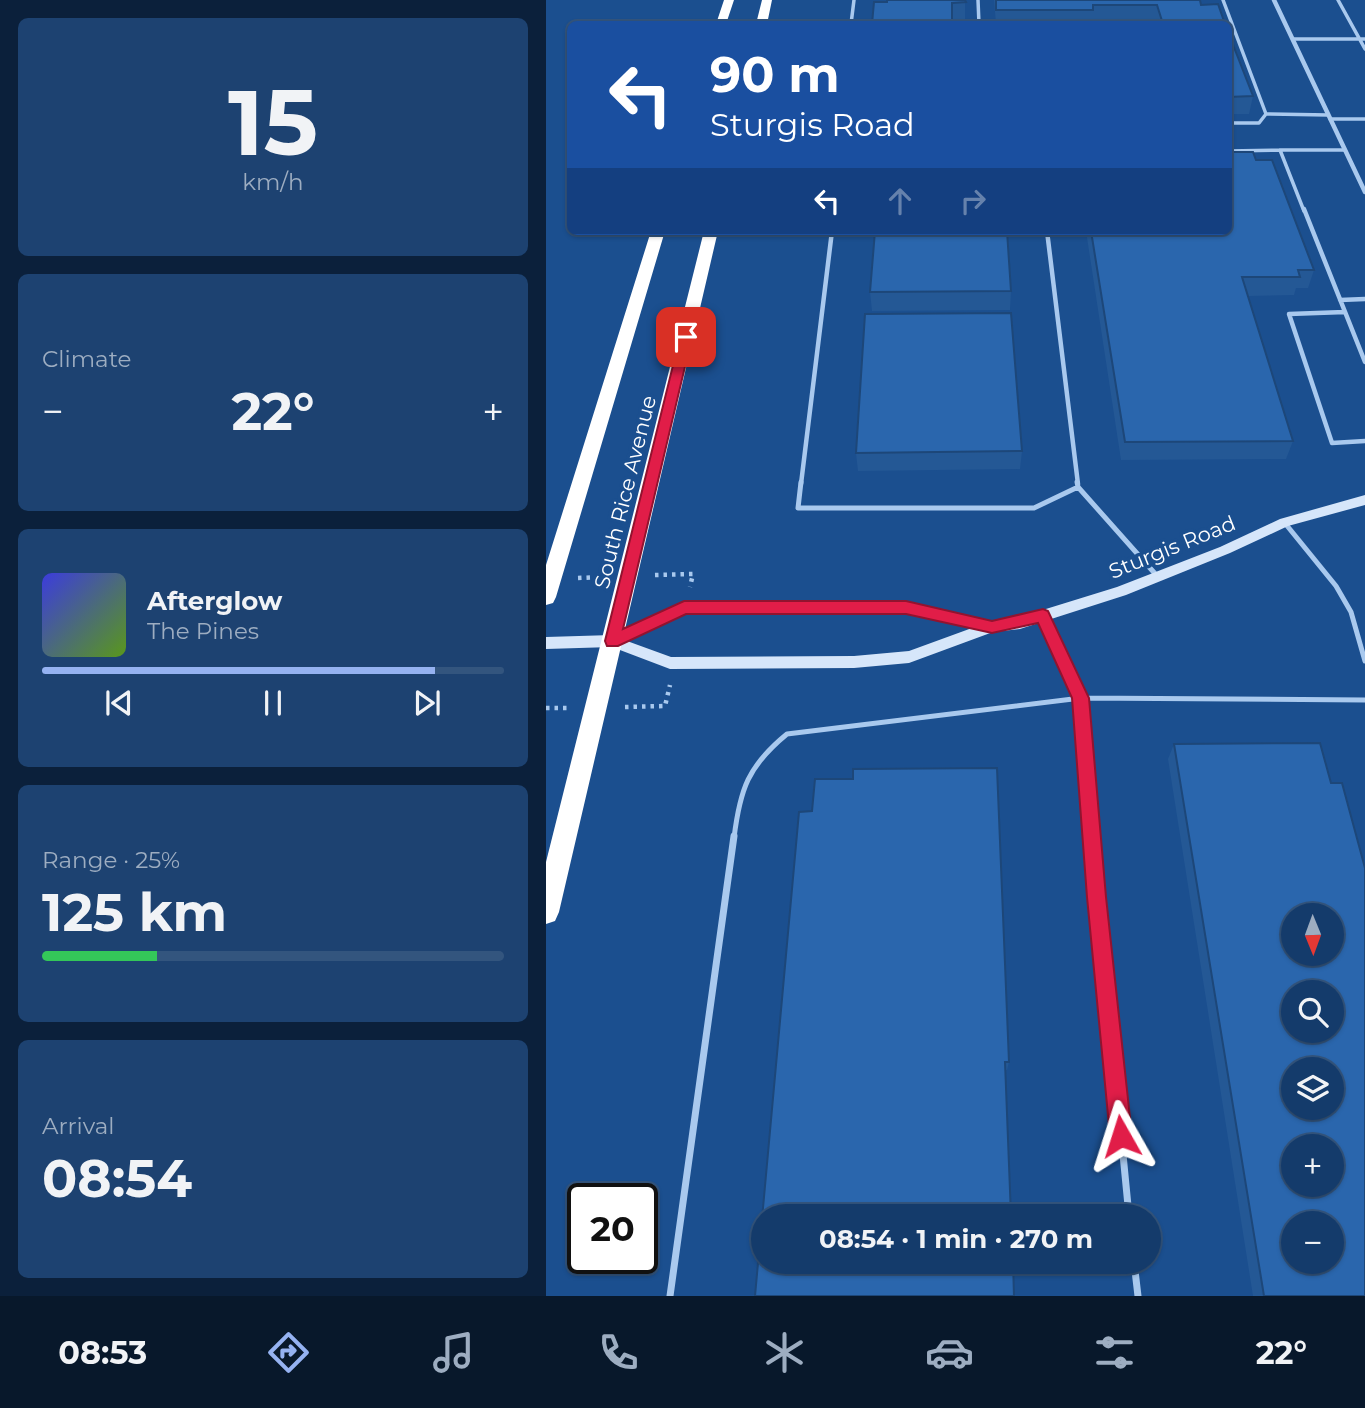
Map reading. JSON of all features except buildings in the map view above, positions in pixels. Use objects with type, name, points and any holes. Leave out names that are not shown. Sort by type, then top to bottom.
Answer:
[{"type":"highway","points":[[723,21],[729,0]]},
{"type":"highway","points":[[762,21],[767,0]]},
{"type":"highway","name":"South Rice Avenue","points":[[546,597],[657,235]]},
{"type":"highway","name":"South Rice Avenue","points":[[546,912],[710,235]]},
{"type":"street","points":[[1274,0],[1365,192]]},
{"type":"street","name":"Sturgis Road","points":[[546,643],[613,641],[670,663],[853,662],[909,657],[992,627],[1043,615],[1158,577],[1284,523],[1365,500]]},
{"type":"street","name":"Sturgis Road","points":[[613,641],[684,608],[906,608],[992,627]]},
{"type":"lane","points":[[851,21],[854,0]]},
{"type":"lane","points":[[978,0],[979,21]]},
{"type":"lane","points":[[1223,0],[1231,21]]},
{"type":"lane","points":[[1338,0],[1365,49]]},
{"type":"lane","points":[[1232,24],[1266,114]]},
{"type":"lane","points":[[1294,39],[1365,39]]},
{"type":"lane","points":[[1266,114],[1365,119]]},
{"type":"lane","points":[[1232,123],[1259,123],[1266,114]]},
{"type":"lane","points":[[1280,150],[1365,362]]},
{"type":"lane","points":[[1232,151],[1345,150]]},
{"type":"lane","points":[[832,235],[798,508],[1034,508],[1078,487]]},
{"type":"lane","points":[[1047,235],[1078,487],[1158,577]]},
{"type":"lane","points":[[1340,300],[1365,299]]},
{"type":"lane","points":[[1345,312],[1289,314],[1332,443],[1365,441]]},
{"type":"lane","points":[[1284,523],[1336,586],[1351,612],[1365,661]]},
{"type":"lane","points":[[1043,615],[1081,698],[1097,897],[1128,1204]]},
{"type":"lane","points":[[670,1296],[738,806],[745,777],[758,757],[788,734],[1081,698],[1365,700]]},
{"type":"lane","points":[[1135,1274],[1138,1296]]},
{"type":"route","points":[[686,337],[613,641],[684,608],[906,608],[992,627],[1043,615],[1081,698],[1097,897],[1121,1136]]}]
